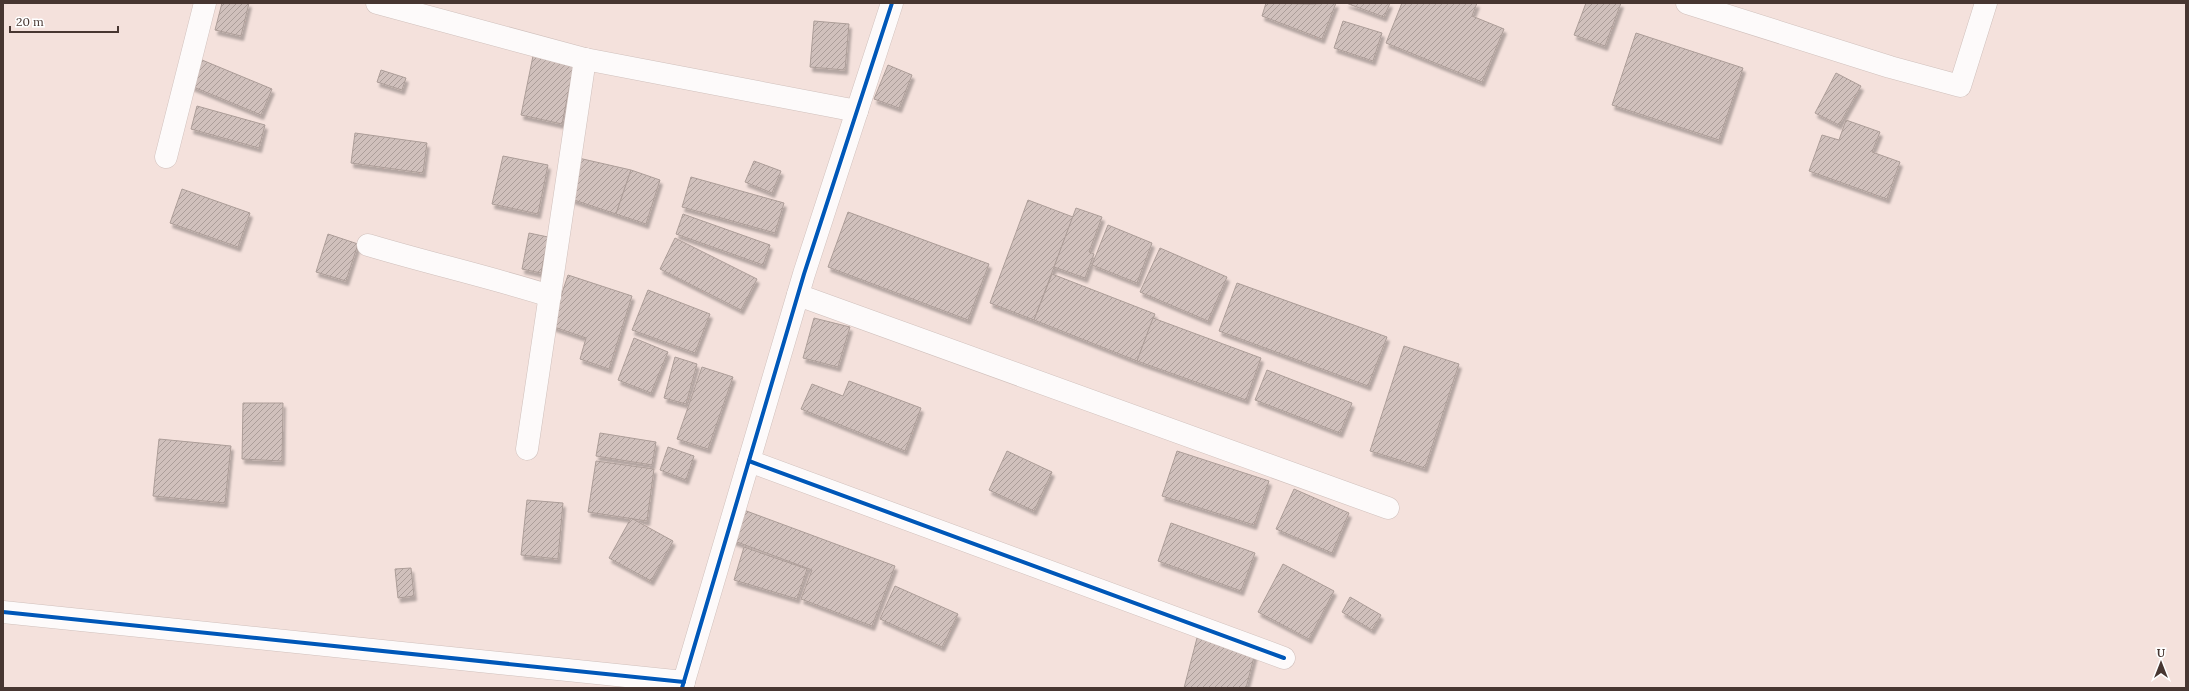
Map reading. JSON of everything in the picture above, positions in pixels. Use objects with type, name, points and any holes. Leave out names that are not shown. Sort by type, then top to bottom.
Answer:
[{"type":"street","points":[[166,156],[205,3]]},
{"type":"street","points":[[377,3],[586,59],[857,111]]},
{"type":"street","points":[[3,612],[683,685],[798,295],[892,3]]},
{"type":"street","points":[[1687,3],[1890,67],[1960,86],[1986,3]]},
{"type":"street","points":[[527,449],[586,59]]},
{"type":"street","points":[[368,245],[489,277],[550,296]]},
{"type":"street","points":[[798,295],[1388,508]]},
{"type":"street","points":[[749,461],[1284,658]]},
{"type":"building","points":[[222,3],[249,3],[241,36],[215,30]]},
{"type":"building","points":[[1266,3],[1336,3],[1322,39],[1262,16]]},
{"type":"building","points":[[1346,3],[1390,3],[1384,17]]},
{"type":"building","points":[[1402,3],[1477,3],[1472,16],[1504,29],[1482,82],[1386,43]]},
{"type":"building","points":[[1586,3],[1621,3],[1605,46],[1574,35]]},
{"type":"building","points":[[814,21],[849,24],[845,70],[810,67]]},
{"type":"building","points":[[1343,21],[1382,33],[1373,61],[1334,48]]},
{"type":"building","points":[[1636,33],[1743,68],[1719,140],[1612,105]]},
{"type":"building","points":[[534,51],[575,59],[562,124],[521,115]]},
{"type":"building","points":[[202,60],[272,89],[261,115],[191,86]]},
{"type":"building","points":[[888,65],[912,75],[899,108],[874,99]]},
{"type":"building","points":[[381,70],[406,78],[402,90],[377,82]]},
{"type":"building","points":[[1836,73],[1861,86],[1839,125],[1815,113]]},
{"type":"building","points":[[197,106],[265,125],[259,148],[191,129]]},
{"type":"building","points":[[1846,120],[1880,132],[1872,152],[1900,162],[1887,199],[1809,171],[1822,135],[1839,140]]},
{"type":"building","points":[[355,133],[427,143],[423,173],[351,163]]},
{"type":"building","points":[[503,156],[548,165],[538,214],[492,204]]},
{"type":"building","points":[[574,157],[631,170],[616,214],[568,198]]},
{"type":"building","points":[[754,161],[781,171],[772,193],[745,182]]},
{"type":"building","points":[[631,170],[660,180],[646,224],[616,214]]},
{"type":"building","points":[[691,177],[784,203],[775,233],[682,207]]},
{"type":"building","points":[[182,189],[250,213],[238,247],[170,223]]},
{"type":"building","points":[[1028,200],[1073,217],[1034,320],[990,303]]},
{"type":"building","points":[[1076,208],[1102,217],[1089,252],[1094,254],[1085,278],[1054,267]]},
{"type":"building","points":[[848,212],[989,264],[968,320],[828,267]]},
{"type":"building","points":[[683,214],[770,245],[763,265],[676,234]]},
{"type":"building","points":[[1108,225],[1152,243],[1137,283],[1092,265]]},
{"type":"building","points":[[529,233],[548,237],[541,273],[522,269]]},
{"type":"building","points":[[328,234],[358,244],[346,281],[316,272]]},
{"type":"building","points":[[675,238],[757,279],[741,310],[660,269]]},
{"type":"building","points":[[1160,248],[1227,277],[1208,321],[1140,292]]},
{"type":"building","points":[[1052,274],[1155,314],[1137,361],[1034,320]]},
{"type":"building","points":[[568,275],[632,296],[609,369],[580,359],[586,338],[551,326]]},
{"type":"building","points":[[1237,283],[1387,337],[1368,386],[1219,331]]},
{"type":"building","points":[[648,290],[710,314],[695,353],[632,330]]},
{"type":"building","points":[[814,318],[850,327],[838,367],[803,358]]},
{"type":"building","points":[[1153,318],[1261,358],[1246,400],[1137,361]]},
{"type":"building","points":[[634,338],[668,352],[651,393],[618,380]]},
{"type":"building","points":[[1404,346],[1459,364],[1425,468],[1370,451]]},
{"type":"building","points":[[675,357],[697,364],[686,404],[664,398]]},
{"type":"building","points":[[702,367],[733,377],[708,449],[677,439]]},
{"type":"building","points":[[1267,370],[1352,403],[1340,433],[1255,400]]},
{"type":"building","points":[[849,381],[921,408],[905,451],[801,409],[812,384],[843,396]]},
{"type":"building","points":[[243,403],[283,403],[282,461],[242,459]]},
{"type":"building","points":[[600,433],[656,442],[652,465],[596,456]]},
{"type":"building","points":[[159,439],[231,446],[225,503],[153,496]]},
{"type":"building","points":[[668,447],[694,456],[686,480],[660,470]]},
{"type":"building","points":[[1007,451],[1052,472],[1034,511],[989,490]]},
{"type":"building","points":[[1177,451],[1269,481],[1254,525],[1162,496]]},
{"type":"building","points":[[596,461],[654,469],[647,521],[588,512]]},
{"type":"building","points":[[1294,489],[1349,513],[1332,553],[1276,529]]},
{"type":"building","points":[[527,500],[563,503],[558,559],[521,555]]},
{"type":"building","points":[[741,509],[895,566],[872,626],[801,599],[812,570],[729,539]]},
{"type":"building","points":[[631,518],[673,541],[651,581],[609,558]]},
{"type":"building","points":[[1171,523],[1255,553],[1241,591],[1158,561]]},
{"type":"building","points":[[744,547],[807,569],[797,599],[734,580]]},
{"type":"building","points":[[1283,564],[1334,591],[1309,639],[1258,612]]},
{"type":"building","points":[[411,568],[414,596],[398,598],[395,569]]},
{"type":"building","points":[[895,586],[958,614],[942,647],[880,619]]},
{"type":"building","points":[[1350,597],[1381,615],[1372,630],[1342,612]]},
{"type":"building","points":[[1197,638],[1255,653],[1246,688],[1184,688]]},
{"type":"cycle path","points":[[682,688],[804,274],[892,3]]},
{"type":"cycle path","points":[[749,461],[1284,658]]},
{"type":"cycle path","points":[[3,612],[684,682]]}]
